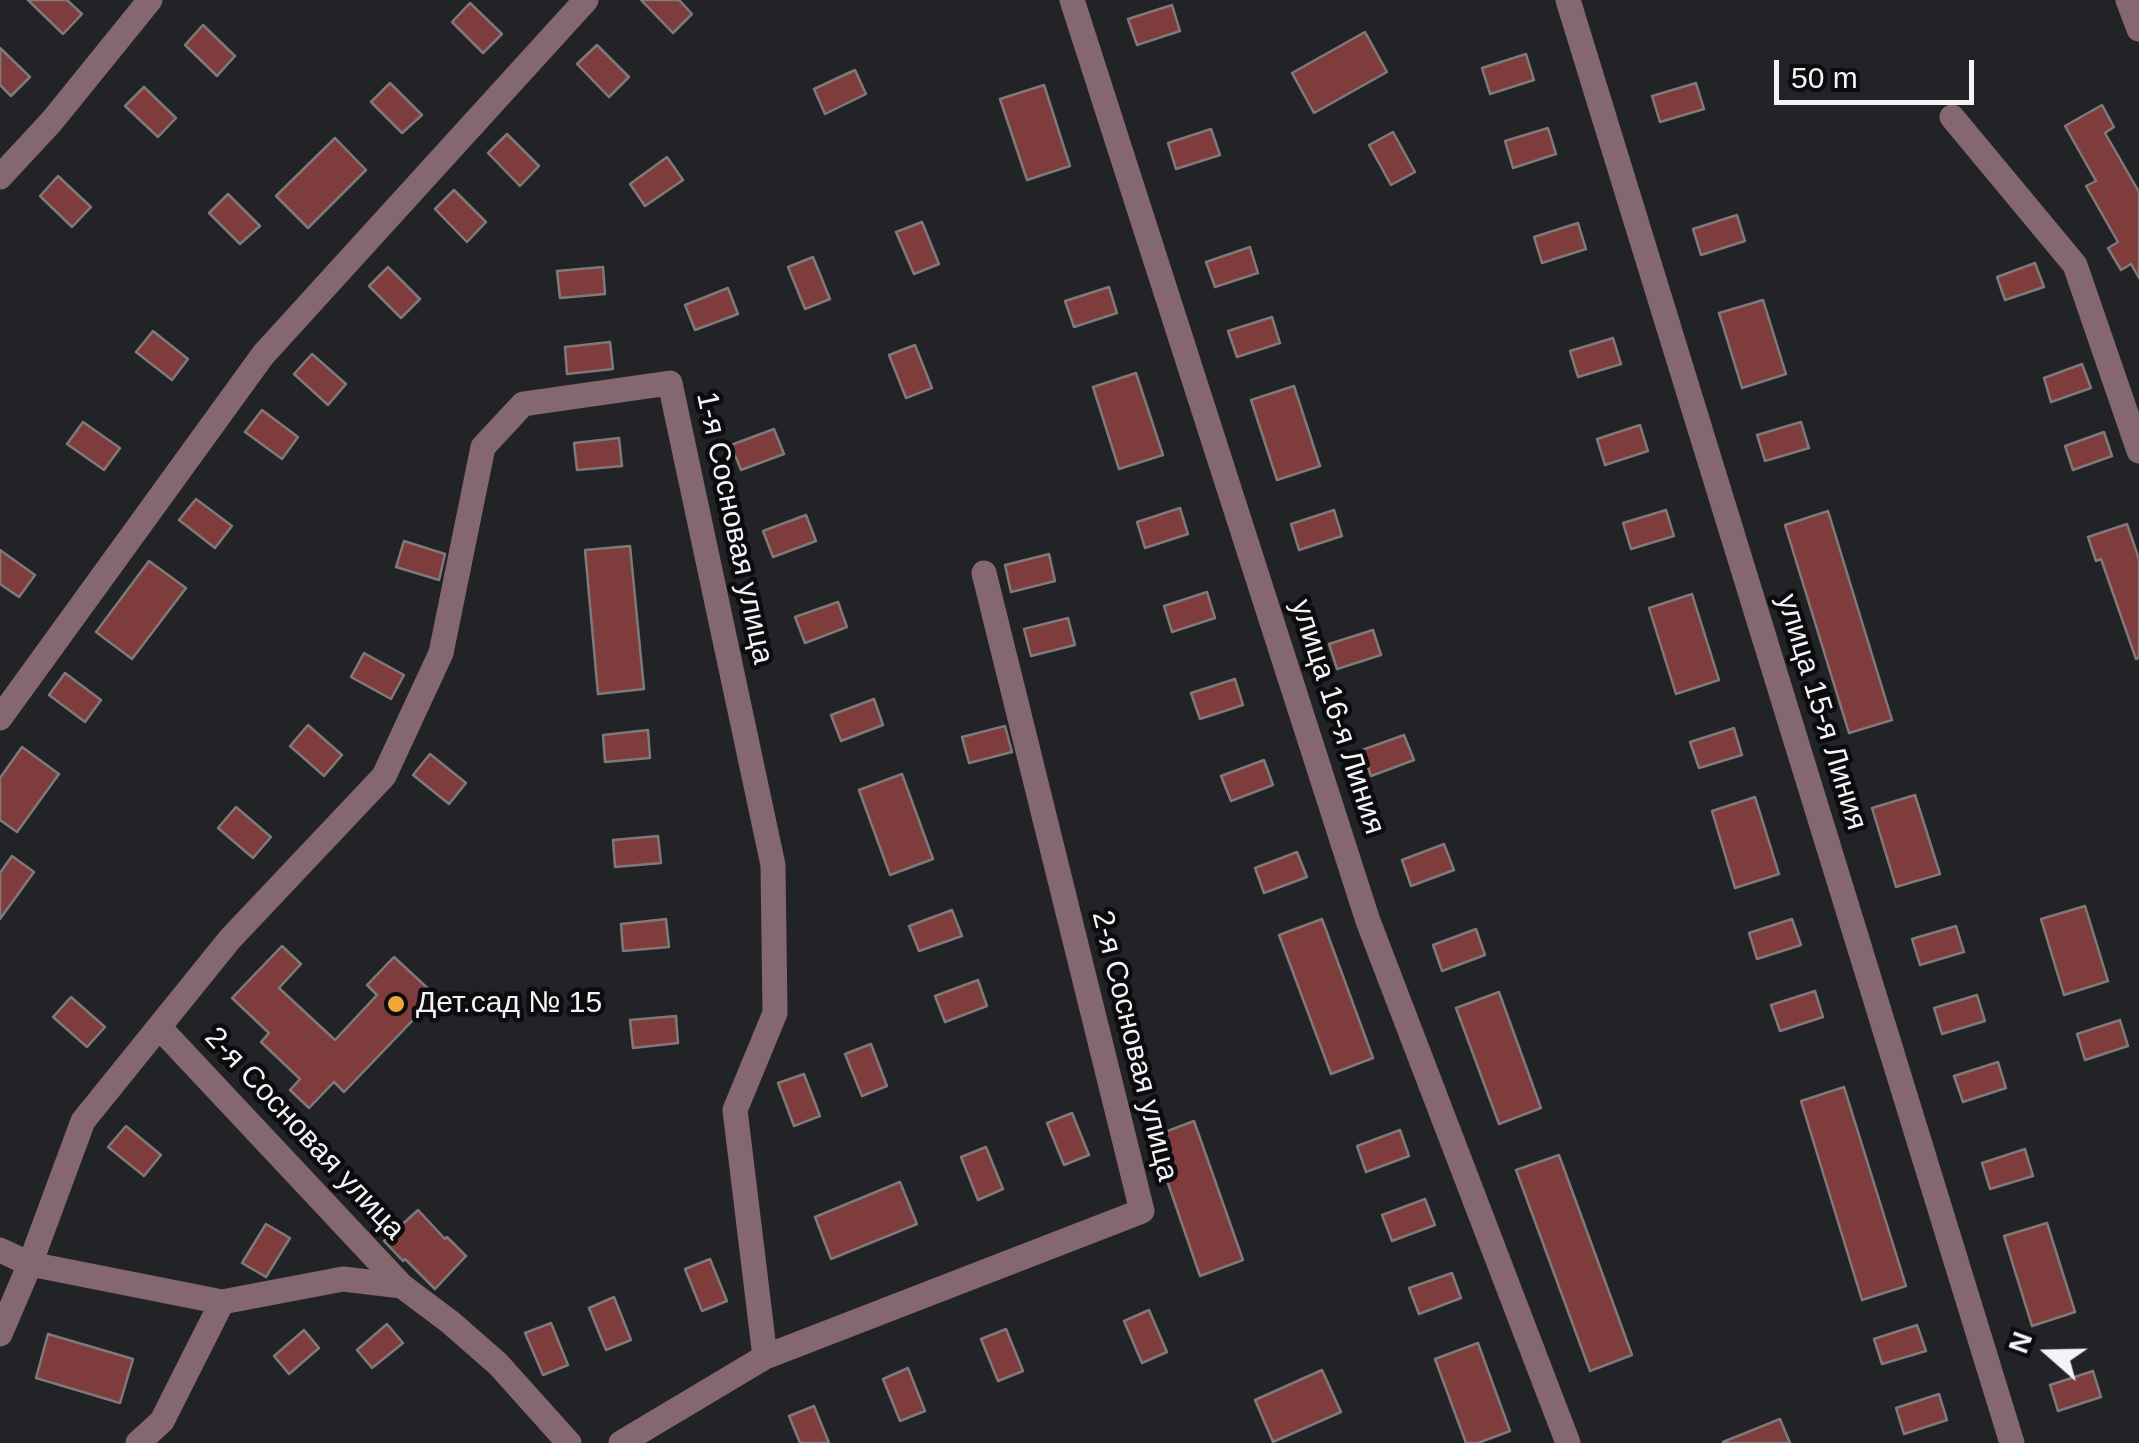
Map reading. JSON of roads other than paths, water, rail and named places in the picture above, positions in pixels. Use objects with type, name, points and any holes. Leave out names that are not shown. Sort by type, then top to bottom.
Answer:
[{"type":"street","points":[[0,177],[52,121],[150,0]]},
{"type":"street","points":[[0,718],[263,355],[586,0]]},
{"type":"street","name":"улица 16-я Линия","points":[[1072,0],[1368,921],[1568,1443]]},
{"type":"street","name":"улица 15-я Линия","points":[[1568,0],[2012,1443]]},
{"type":"street","points":[[2128,0],[2139,29]]},
{"type":"street","points":[[1952,117],[2075,265],[2139,451]]},
{"type":"street","name":"1-я Сосновая улица","points":[[0,1334],[84,1121],[230,939],[384,776],[441,653],[483,447],[524,404],[670,383],[774,865],[774,1014],[734,1110],[765,1357]]},
{"type":"street","name":"2-я Сосновая улица","points":[[621,1443],[765,1357],[1142,1211],[984,573]]},
{"type":"street","name":"2-я Сосновая улица","points":[[159,1027],[402,1286],[498,1364],[569,1443]]},
{"type":"street","points":[[0,1250],[30,1264]]},
{"type":"street","name":"2-я Сосновая улица","points":[[30,1264],[222,1302],[344,1279],[402,1286]]},
{"type":"street","points":[[138,1443],[162,1421],[222,1302]]},
{"type":"place","name":"Дет.сад № 15","points":[[396,1004]]}]
